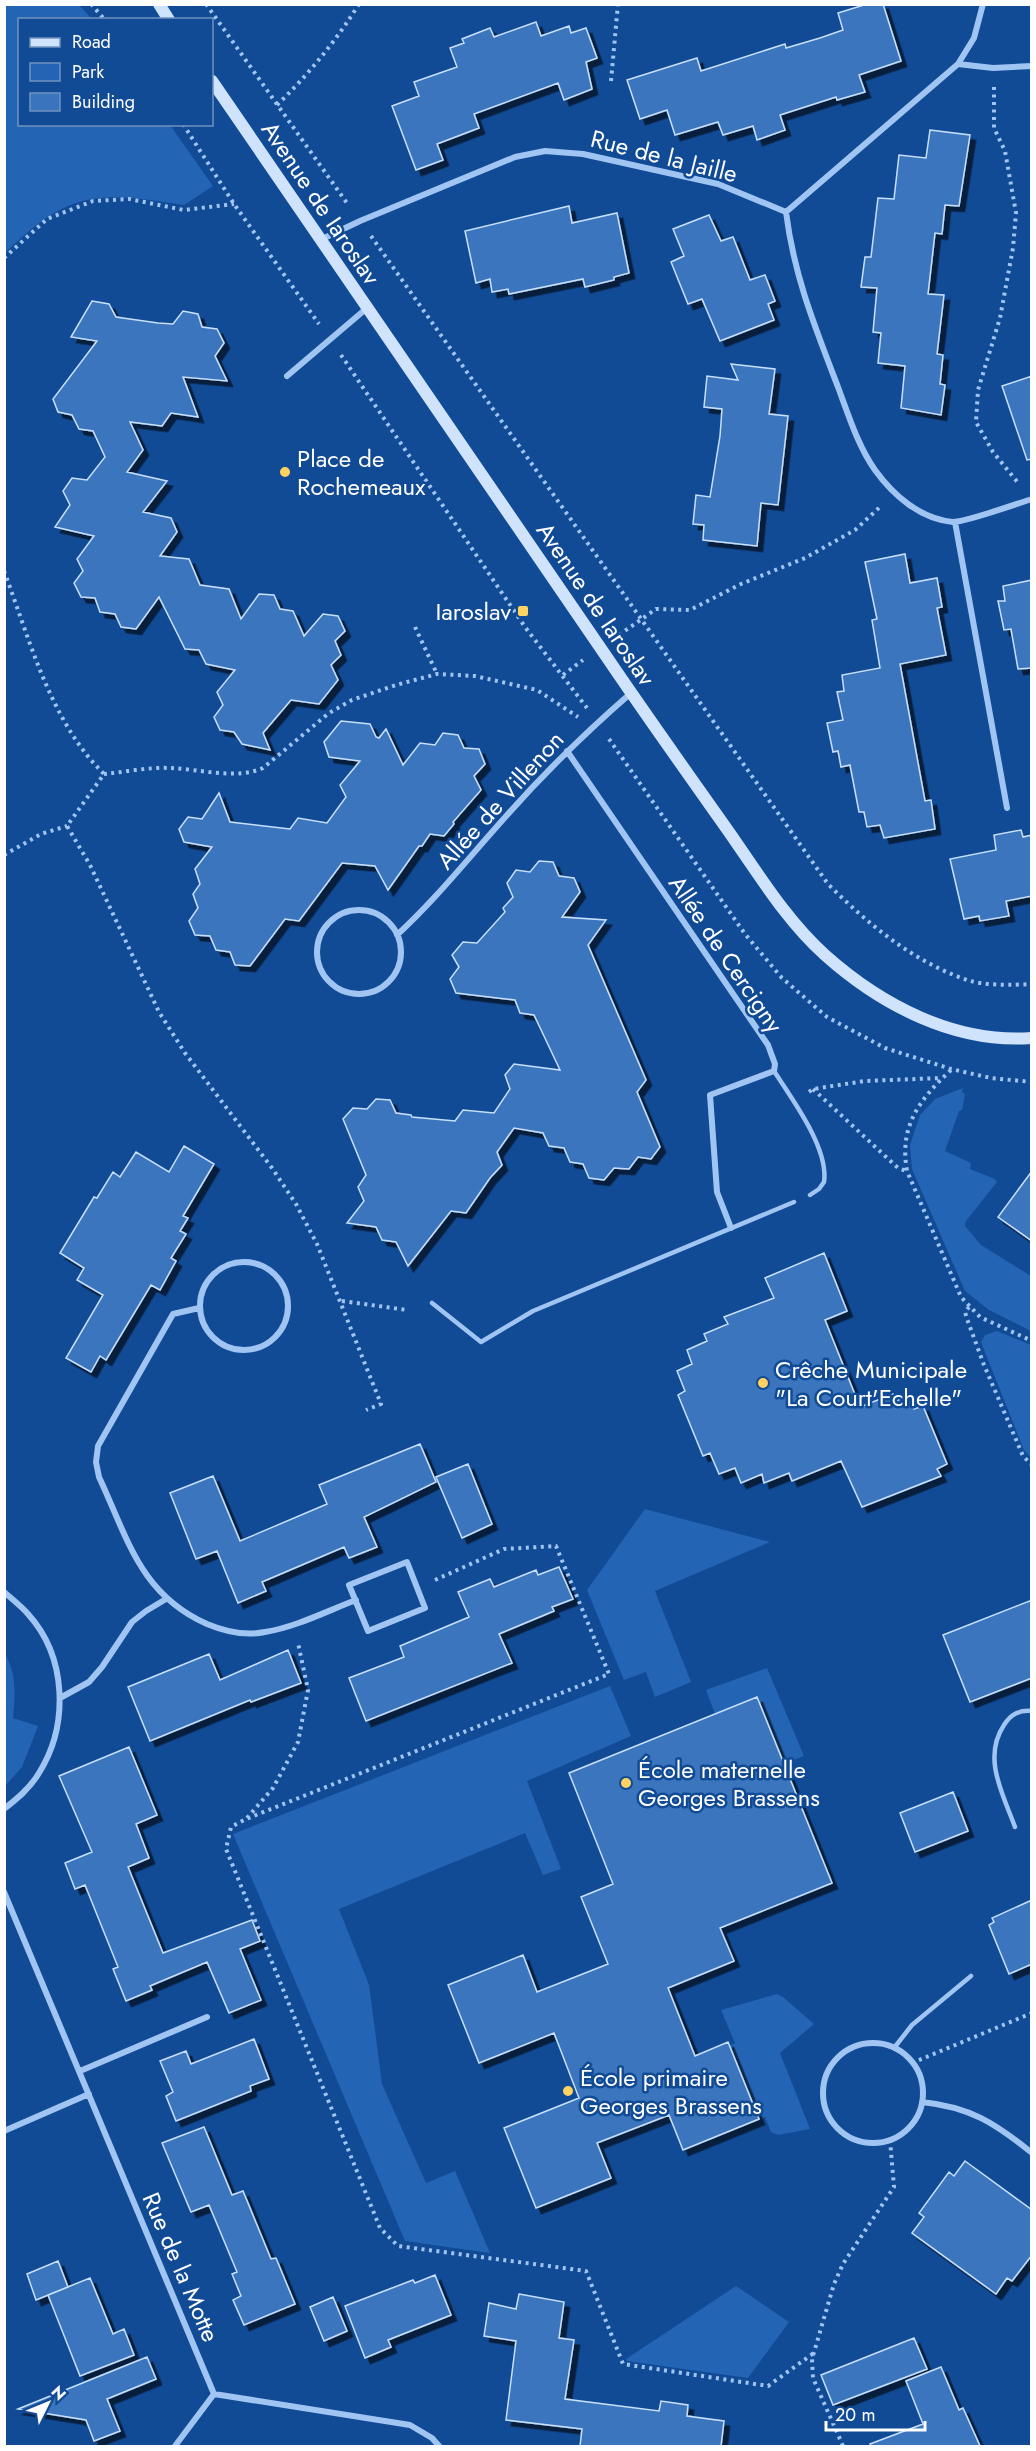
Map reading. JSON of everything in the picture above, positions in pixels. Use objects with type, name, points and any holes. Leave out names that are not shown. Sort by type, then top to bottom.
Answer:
[{"type":"street","points":[[159,4],[169,18]]},
{"type":"street","points":[[983,4],[974,38],[957,64],[786,212],[790,248],[801,291],[852,425],[874,469],[895,494],[919,510],[954,522],[1031,499]]},
{"type":"street","points":[[957,64],[993,69],[1032,66]]},
{"type":"street","name":"Avenue de Iaroslav","points":[[213,82],[631,693],[784,910],[824,955],[866,987],[906,1013],[959,1030],[990,1036],[1032,1038]]},
{"type":"street","name":"Rue de la Jaille","points":[[320,240],[360,221],[515,157],[545,151],[583,154],[718,184],[786,212]]},
{"type":"street","points":[[287,376],[367,308]]},
{"type":"street","points":[[954,522],[1007,808]]},
{"type":"street","name":"Allée de Villenon","points":[[398,935],[428,907],[501,822],[567,751],[631,693]]},
{"type":"street","name":"Allée de Cercigny","points":[[567,751],[768,1045],[775,1064],[774,1071],[710,1095],[717,1192],[731,1228]]},
{"type":"street","points":[[360,910],[373,913],[385,919],[398,935],[401,956],[397,971],[383,987],[374,992],[357,994],[340,990],[330,983],[319,965],[317,948],[321,934],[329,923],[344,913],[360,910]]},
{"type":"street","points":[[243,1262],[257,1264],[270,1270],[283,1286],[289,1307],[286,1322],[278,1335],[267,1345],[252,1351],[237,1351],[222,1346],[210,1336],[202,1323],[199,1308],[201,1294],[207,1281],[229,1264],[243,1262]]},
{"type":"street","points":[[199,1308],[173,1314],[98,1446],[96,1462],[99,1477],[139,1564],[155,1588],[166,1599],[193,1617],[222,1630],[242,1634],[265,1632],[294,1624],[356,1600]]},
{"type":"street","points":[[407,1562],[425,1608],[368,1631],[356,1600],[349,1585],[407,1562]]},
{"type":"street","points":[[4,1592],[30,1615],[49,1647],[57,1673],[60,1698],[59,1723],[52,1748],[39,1773],[24,1793],[4,1809]]},
{"type":"street","points":[[60,1698],[89,1682],[132,1622],[166,1599]]},
{"type":"street","name":"Rue de la Motte","points":[[4,1892],[214,2394]]},
{"type":"street","points":[[80,2071],[207,2017]]},
{"type":"street","points":[[869,2043],[894,2048],[912,2063],[922,2083],[922,2102],[912,2125],[890,2140],[867,2143],[856,2140],[839,2129],[828,2113],[824,2091],[829,2070],[845,2053],[869,2043]]},
{"type":"street","points":[[4,2131],[89,2094]]},
{"type":"street","points":[[922,2102],[950,2105],[973,2113],[1032,2153]]},
{"type":"street","points":[[175,2446],[214,2394],[410,2425],[432,2438],[439,2446]]},
{"type":"lane","points":[[774,1071],[813,1137],[825,1171],[822,1186],[810,1195]]},
{"type":"lane","points":[[432,1303],[481,1342],[533,1311],[794,1202]]},
{"type":"lane","points":[[1015,1827],[999,1784],[993,1757],[995,1745],[1006,1722],[1017,1712],[1032,1711]]},
{"type":"lane","points":[[894,2048],[912,2025],[972,1976]]},
{"type":"path","points":[[91,4],[103,18]]},
{"type":"path","points":[[206,4],[798,845],[828,884],[866,922],[920,959],[969,980],[1032,984]]},
{"type":"path","points":[[277,105],[326,51],[359,4]]},
{"type":"path","points":[[611,81],[618,4]]},
{"type":"path","points":[[993,69],[994,128],[1005,151],[1016,213],[1000,318],[978,390],[976,422],[993,452],[1031,499]]},
{"type":"path","points":[[184,126],[234,204],[330,340],[525,627],[597,722],[745,934],[782,978],[827,1017],[885,1048],[951,1069],[991,1078],[1032,1082]]},
{"type":"path","points":[[4,258],[47,219],[93,201],[129,199],[184,210],[234,204]]},
{"type":"path","points":[[563,675],[656,609],[690,610],[741,584],[805,558],[855,530],[895,494]]},
{"type":"path","points":[[4,571],[47,687],[70,732],[87,757],[104,774]]},
{"type":"path","points":[[415,627],[437,674]]},
{"type":"path","points":[[4,855],[40,834],[67,826],[104,774],[167,768],[255,772],[263,768],[329,713],[352,700],[437,674],[476,676],[537,690],[559,703],[591,728]]},
{"type":"path","points":[[67,826],[90,865],[159,1012],[185,1053],[272,1168],[296,1204],[317,1244],[381,1404],[366,1410]]},
{"type":"path","points":[[951,1069],[920,1101],[910,1123],[903,1151],[907,1171],[956,1290],[980,1317],[1032,1341]]},
{"type":"path","points":[[795,1104],[813,1089],[865,1081],[942,1078]]},
{"type":"path","points":[[813,1089],[898,1168],[907,1171]]},
{"type":"path","points":[[341,1301],[407,1310]]},
{"type":"path","points":[[969,1307],[966,1313],[984,1365],[1023,1456],[1032,1465]]},
{"type":"path","points":[[417,1587],[504,1549],[556,1546],[609,1674],[231,1827],[226,1849],[380,2228],[398,2246],[586,2271],[623,2364],[768,2386],[814,2353]]},
{"type":"path","points":[[246,1819],[273,1788],[298,1742],[308,1690],[294,1624]]},
{"type":"path","points":[[912,2063],[1032,2013]]},
{"type":"path","points":[[843,2446],[813,2378],[814,2353],[834,2284],[843,2264],[892,2193],[895,2179],[890,2140]]},
{"type":"green space","points":[[5,4],[79,5],[91,18],[18,18],[18,126],[171,126],[213,186],[184,205],[154,200],[106,197],[67,206],[28,232],[5,253]]},
{"type":"green space","points":[[963,1088],[962,1092],[965,1094],[962,1110],[959,1111],[945,1151],[971,1163],[970,1169],[995,1179],[997,1182],[966,1221],[965,1226],[981,1245],[1031,1276],[1031,1331],[989,1310],[965,1291],[912,1169],[910,1145],[920,1115],[935,1099]]},
{"type":"green space","points":[[997,1331],[1031,1345],[1031,1458],[1024,1450],[981,1342],[985,1335]]},
{"type":"green space","points":[[645,1509],[770,1542],[655,1591],[691,1682],[655,1697],[646,1672],[624,1680],[587,1590]]},
{"type":"green space","points":[[5,1654],[12,1669],[15,1693],[13,1718],[38,1726],[22,1767],[5,1786]]},
{"type":"green space","points":[[767,1668],[804,1756],[784,1764],[715,1714],[706,1690]]},
{"type":"green space","points":[[610,1686],[631,1736],[527,1781],[561,1869],[543,1875],[525,1833],[339,1909],[369,1985],[382,2084],[426,2183],[455,2171],[490,2253],[405,2241],[233,1834]]},
{"type":"green space","points":[[777,1994],[814,2024],[780,2053],[810,2129],[778,2135],[771,2132],[765,2117],[759,2119],[730,2046],[735,2043],[721,2010]]},
{"type":"green space","points":[[736,2286],[789,2322],[748,2378],[627,2361],[626,2359]]},
{"type":"building","points":[[867,4],[883,4],[901,61],[859,75],[865,92],[837,100],[836,97],[780,115],[785,130],[757,140],[753,126],[723,135],[718,122],[675,135],[667,110],[640,119],[627,80],[697,58],[701,71],[785,44],[786,48],[820,38],[843,30],[838,13]]},
{"type":"building","points":[[536,22],[541,36],[569,26],[571,33],[586,28],[597,58],[586,62],[592,89],[564,100],[558,83],[474,114],[479,128],[437,144],[443,160],[416,170],[392,106],[419,96],[414,82],[457,67],[450,48],[464,43],[462,39],[490,28],[494,37]]},
{"type":"building","points":[[930,130],[970,135],[959,206],[945,205],[942,234],[935,233],[928,294],[944,295],[937,354],[943,355],[940,384],[945,385],[941,415],[901,408],[905,366],[878,363],[881,333],[873,332],[877,288],[861,287],[865,257],[871,257],[878,198],[894,199],[899,155],[926,158]]},
{"type":"building","points":[[569,206],[572,223],[617,213],[629,273],[614,277],[614,280],[585,287],[583,279],[509,294],[508,289],[492,292],[490,279],[476,283],[465,231]]},
{"type":"building","points":[[709,215],[721,241],[733,237],[750,280],[765,275],[775,301],[768,304],[774,320],[720,341],[702,299],[688,304],[671,262],[684,256],[673,229]]},
{"type":"building","points":[[92,301],[109,304],[116,317],[158,323],[173,324],[183,311],[198,314],[202,327],[217,329],[224,343],[215,356],[227,381],[183,377],[198,417],[171,413],[162,426],[130,422],[143,450],[127,472],[167,481],[143,512],[171,518],[177,532],[160,556],[189,559],[200,585],[229,589],[241,619],[259,594],[274,595],[280,609],[293,611],[304,636],[323,614],[338,616],[345,631],[335,641],[341,655],[331,665],[338,680],[319,704],[291,700],[263,733],[270,750],[242,744],[234,732],[220,730],[214,717],[223,705],[217,692],[235,670],[206,664],[199,650],[185,649],[159,597],[136,629],[121,627],[115,614],[100,612],[95,598],[81,597],[74,583],[83,571],[77,559],[94,536],[55,527],[70,505],[63,491],[72,478],[87,480],[105,457],[93,431],[79,429],[72,415],[58,412],[53,399],[97,341],[71,337]]},
{"type":"building","points":[[731,364],[775,369],[769,414],[788,416],[778,505],[761,503],[757,546],[703,540],[704,525],[693,524],[696,495],[710,497],[720,436],[722,409],[704,407],[707,376],[738,380]]},
{"type":"building","points":[[1032,376],[1032,459],[1027,460],[1002,386]]},
{"type":"building","points":[[905,554],[910,583],[937,578],[942,607],[937,608],[946,655],[900,664],[925,801],[931,800],[935,829],[884,838],[880,825],[867,827],[864,812],[859,812],[850,765],[841,767],[838,751],[833,752],[827,723],[843,720],[837,692],[844,691],[842,675],[880,668],[872,620],[877,619],[865,562]]},
{"type":"building","points":[[1032,580],[1032,668],[1018,669],[1011,629],[1004,630],[998,601],[1005,601],[1003,586]]},
{"type":"building","points":[[341,721],[370,724],[376,737],[379,738],[386,729],[403,765],[420,743],[435,745],[443,733],[458,735],[464,748],[479,749],[485,764],[474,776],[481,790],[444,836],[430,834],[388,890],[375,866],[342,863],[299,921],[285,919],[250,966],[235,965],[230,952],[216,950],[210,936],[195,935],[189,921],[198,908],[193,894],[200,884],[195,869],[212,847],[184,842],[179,829],[188,817],[202,819],[219,793],[230,822],[290,829],[298,818],[327,823],[346,797],[340,785],[360,761],[329,757],[324,742]]},
{"type":"building","points":[[1021,830],[1023,837],[1032,835],[1032,896],[1006,901],[1009,916],[980,921],[979,916],[964,919],[950,859],[996,850],[994,835]]},
{"type":"building","points":[[539,861],[553,862],[559,876],[574,878],[580,892],[562,917],[606,920],[588,945],[646,1080],[637,1092],[660,1147],[651,1159],[638,1157],[629,1169],[614,1168],[604,1180],[589,1178],[583,1164],[570,1162],[564,1148],[549,1146],[543,1133],[514,1128],[497,1152],[502,1165],[466,1213],[451,1211],[408,1266],[396,1242],[382,1240],[376,1227],[347,1223],[364,1201],[358,1187],[366,1175],[343,1119],[353,1108],[367,1109],[376,1099],[390,1100],[396,1113],[412,1117],[455,1121],[463,1110],[494,1113],[510,1089],[505,1075],[514,1064],[560,1070],[534,1015],[520,1013],[515,1000],[456,993],[450,979],[459,967],[452,955],[463,942],[477,943],[505,912],[503,908],[513,897],[507,883],[516,870],[530,872]]},
{"type":"building","points":[[184,1146],[214,1164],[183,1216],[188,1218],[180,1231],[186,1234],[171,1258],[176,1261],[160,1290],[151,1285],[106,1360],[100,1356],[91,1372],[66,1358],[103,1295],[77,1280],[84,1268],[60,1253],[94,1197],[97,1198],[113,1172],[120,1177],[136,1152],[169,1172]]},
{"type":"building","points":[[1032,1171],[1032,1241],[998,1217]]},
{"type":"building","name":"Crêche Municipale \"La Court'Echelle\"","points":[[824,1253],[847,1311],[825,1320],[860,1407],[893,1394],[896,1401],[909,1395],[914,1409],[923,1406],[947,1464],[937,1469],[941,1476],[862,1507],[841,1461],[792,1481],[789,1473],[764,1483],[762,1474],[741,1483],[735,1468],[719,1474],[710,1453],[703,1456],[678,1395],[685,1391],[677,1371],[692,1364],[687,1350],[707,1341],[704,1334],[728,1324],[724,1317],[774,1298],[765,1278]]},
{"type":"building","points":[[420,1444],[436,1482],[364,1517],[377,1547],[349,1558],[344,1547],[262,1582],[266,1591],[238,1603],[217,1551],[196,1559],[170,1493],[213,1476],[240,1541],[327,1504],[319,1485]]},
{"type":"building","points":[[468,1464],[492,1524],[462,1538],[436,1477]]},
{"type":"building","points":[[559,1567],[573,1599],[552,1607],[554,1611],[499,1634],[512,1663],[366,1721],[349,1678],[404,1657],[400,1646],[469,1617],[458,1592],[490,1579],[494,1587],[536,1570],[538,1575]]},
{"type":"building","points":[[1032,1600],[1032,1678],[970,1702],[943,1635]]},
{"type":"building","points":[[288,1650],[301,1683],[251,1702],[250,1700],[150,1741],[128,1687],[209,1654],[220,1680]]},
{"type":"building","points":[[757,1697],[832,1883],[720,1928],[734,1961],[668,1988],[695,2056],[728,2042],[759,2119],[683,2150],[669,2115],[597,2143],[611,2178],[536,2208],[504,2128],[579,2098],[554,2033],[479,2063],[448,1985],[523,1955],[537,1992],[608,1964],[581,1897],[613,1884],[569,1773]]},
{"type":"building","points":[[129,1747],[157,1815],[136,1824],[149,1858],[128,1867],[163,1953],[252,1920],[260,1941],[240,1949],[261,2000],[229,2013],[207,1962],[150,1986],[152,1990],[126,2001],[113,1969],[118,1967],[85,1885],[75,1889],[65,1863],[92,1852],[59,1776]]},
{"type":"building","points":[[953,1792],[968,1831],[915,1852],[900,1813]]},
{"type":"building","points":[[1032,1900],[1032,1964],[1009,1974],[989,1925],[994,1922],[992,1918]]},
{"type":"building","points":[[254,2039],[269,2079],[250,2086],[251,2091],[176,2121],[166,2096],[173,2092],[160,2061],[186,2051],[191,2064]]},
{"type":"building","points":[[204,2127],[232,2195],[243,2191],[271,2259],[276,2258],[295,2304],[244,2325],[233,2300],[241,2296],[232,2274],[237,2272],[209,2205],[191,2212],[162,2143]]},
{"type":"building","points":[[965,2161],[1032,2210],[1032,2255],[1012,2281],[1007,2278],[996,2294],[912,2233],[924,2217],[919,2213],[949,2172],[954,2176]]},
{"type":"building","points":[[58,2261],[68,2287],[36,2300],[27,2274]]},
{"type":"building","points":[[435,2275],[451,2315],[388,2340],[391,2347],[365,2358],[345,2306],[413,2280],[415,2283]]},
{"type":"building","points":[[90,2278],[113,2334],[124,2329],[134,2355],[80,2376],[48,2295]]},
{"type":"building","points":[[519,2294],[564,2302],[559,2338],[574,2340],[565,2399],[659,2411],[661,2401],[688,2405],[687,2416],[724,2421],[721,2446],[580,2446],[582,2429],[506,2420],[516,2341],[484,2336],[489,2303],[516,2309]]},
{"type":"building","points":[[333,2297],[347,2331],[324,2341],[310,2307]]},
{"type":"building","points":[[914,2338],[927,2369],[833,2405],[821,2375]]},
{"type":"building","points":[[147,2357],[156,2379],[107,2399],[120,2431],[94,2441],[86,2420],[18,2409]]},
{"type":"building","points":[[941,2367],[959,2410],[963,2408],[980,2446],[871,2446],[870,2444],[923,2424],[906,2381]]},
{"type":"place","name":"Place de Rochemeaux","points":[[285,472]]},
{"type":"place","name":"Iaroslav","points":[[523,611]]},
{"type":"place","name":"Crêche Municipale \"La Court'Echelle\"","points":[[763,1383]]},
{"type":"place","name":"École maternelle Georges Brassens","points":[[626,1783]]},
{"type":"place","name":"École primaire Georges Brassens","points":[[568,2091]]}]
